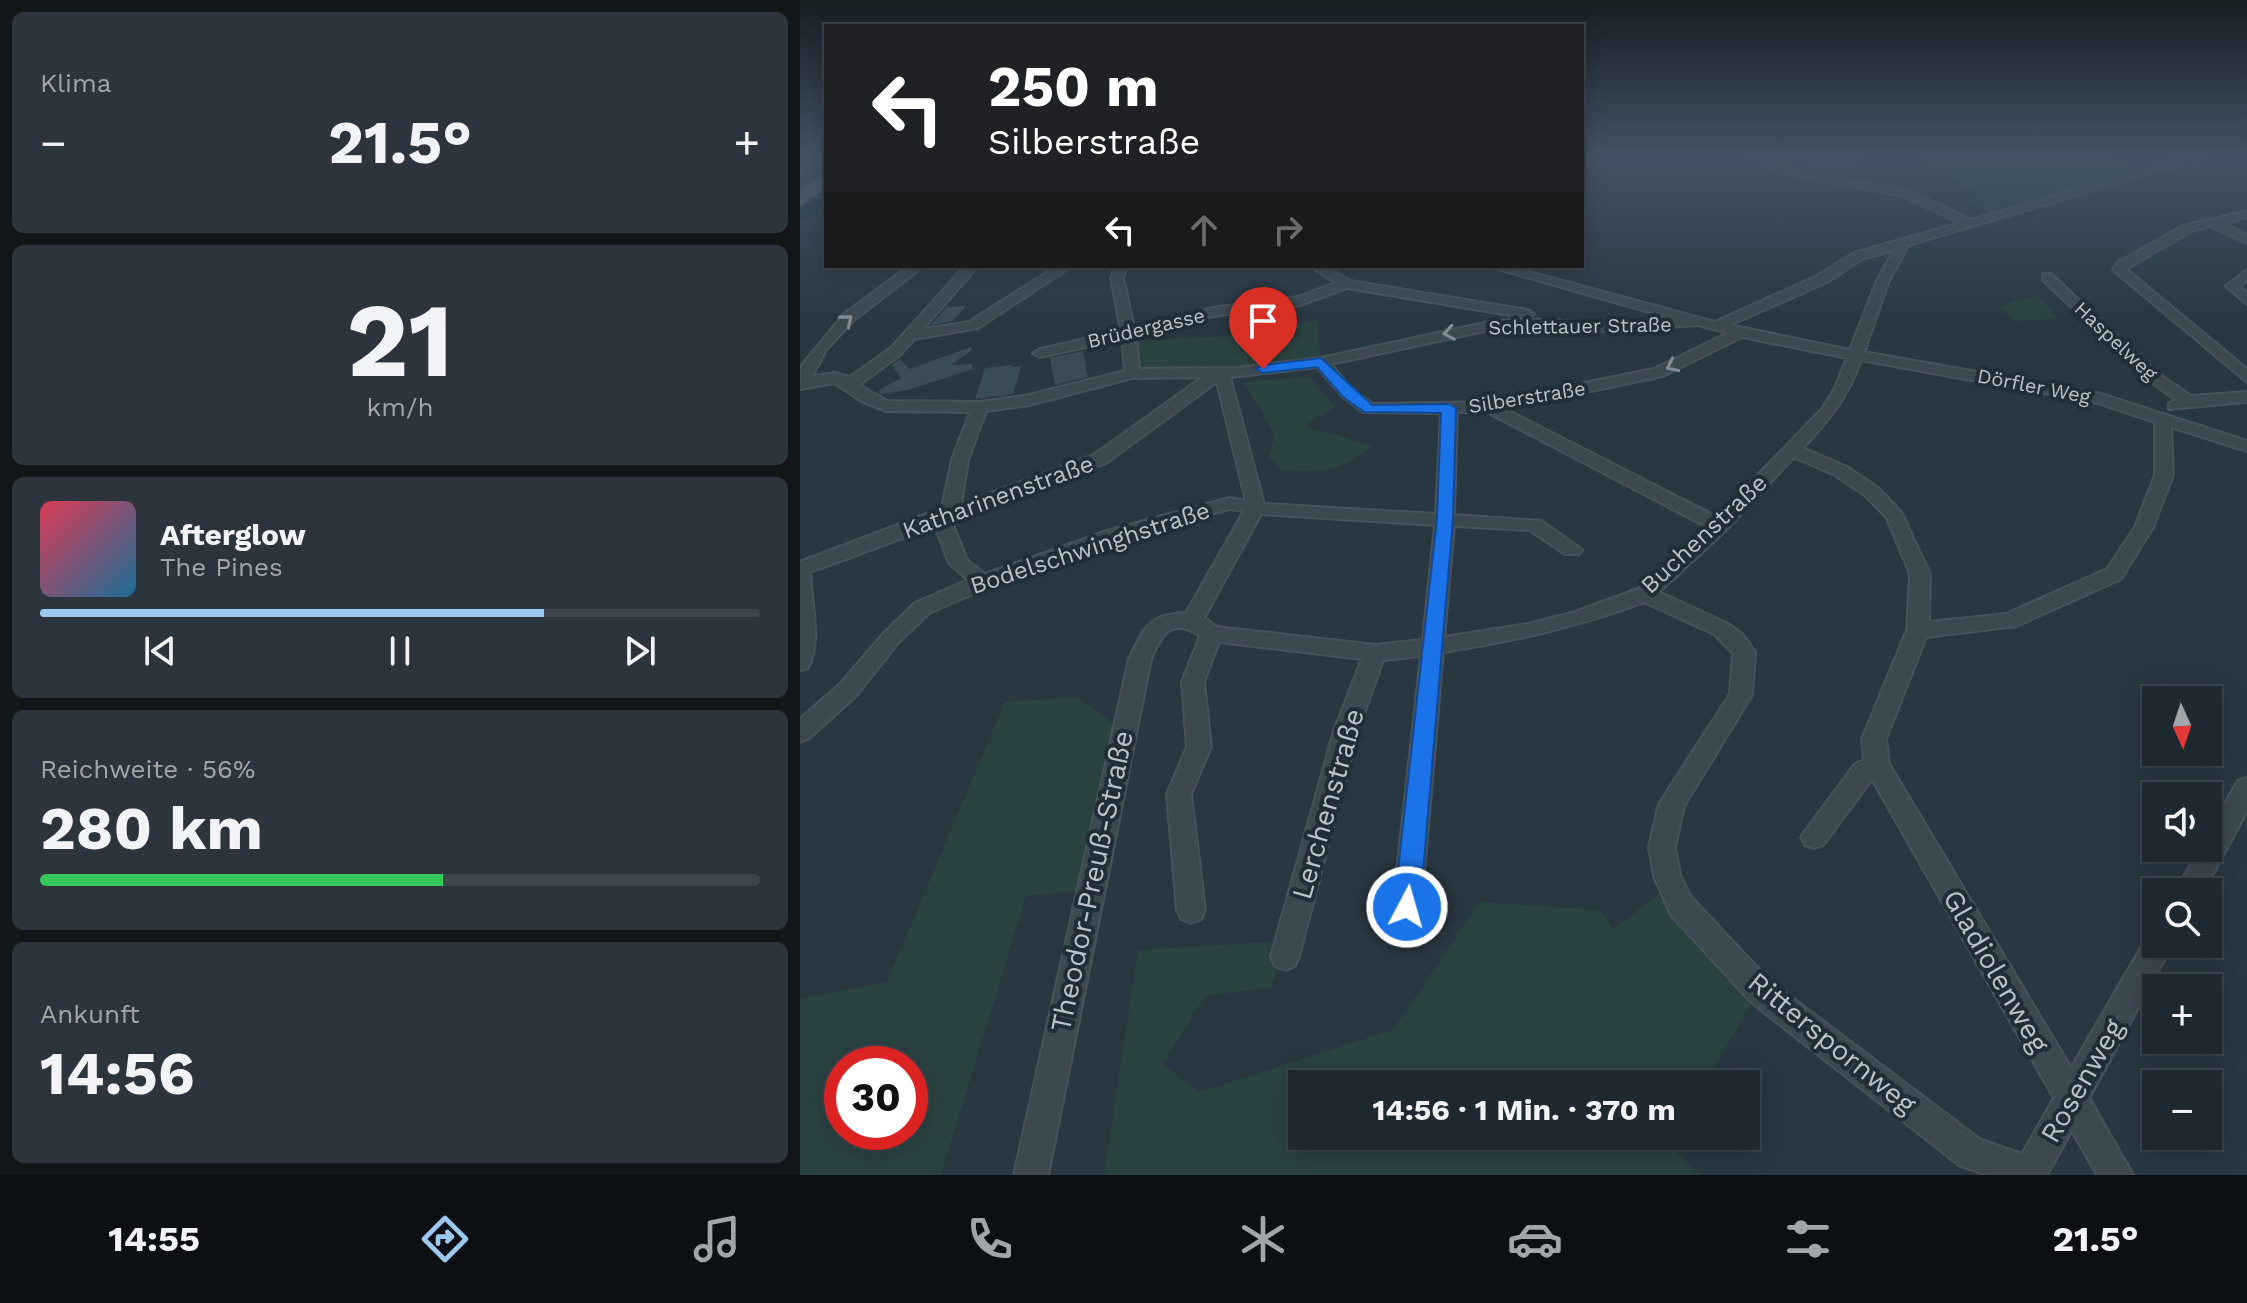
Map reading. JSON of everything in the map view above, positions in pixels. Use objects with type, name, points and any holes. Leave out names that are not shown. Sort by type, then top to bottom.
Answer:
[{"type":"street","points":[[1943,211],[1971,224]]},
{"type":"street","points":[[1719,325],[1822,279],[1858,256],[2016,211]]},
{"type":"street","points":[[2247,214],[2187,228],[2119,270],[2247,377]]},
{"type":"street","points":[[2211,222],[2247,239]]},
{"type":"street","name":"Buchenstraße","points":[[1202,627],[1375,653],[1432,648],[1541,628],[1645,594],[1719,526],[1829,411],[1843,388],[1882,283],[1902,245]]},
{"type":"street","points":[[801,383],[810,359],[825,339],[915,268]]},
{"type":"street","points":[[847,386],[895,352],[913,335],[926,315],[970,268]]},
{"type":"street","points":[[913,335],[973,325],[1063,268]]},
{"type":"street","points":[[1120,268],[1117,278],[1132,353],[1132,374]]},
{"type":"street","points":[[1319,268],[1346,284],[1566,320],[1638,326]]},
{"type":"street","name":"Dörfler Weg","points":[[1501,268],[1742,332],[1816,348],[2063,390],[2247,446]]},
{"type":"street","points":[[2247,274],[2232,286],[2247,300]]},
{"type":"street","name":"Haspelweg","points":[[2047,277],[2152,376],[2188,401]]},
{"type":"street","name":"Brüdergasse","points":[[1040,353],[1212,312],[1300,301],[1346,284]]},
{"type":"street","name":"Schlettauer Straße","points":[[801,383],[835,378],[844,380],[847,386],[885,406],[980,407],[1029,400],[1132,374],[1222,373],[1321,362],[1489,326],[1522,323],[1638,326],[1703,321]]},
{"type":"street","name":"Silberstraße","points":[[1321,362],[1348,394],[1369,409],[1490,407],[1658,373],[1742,332]]},
{"type":"street","points":[[1191,910],[1179,794],[1199,747],[1193,682],[1202,627],[1256,506],[1222,373]]},
{"type":"street","name":"Katharinenstraße","points":[[800,571],[1100,459],[1200,385],[1222,373]]},
{"type":"street","points":[[1918,630],[2009,621],[2114,574],[2144,527],[2164,475],[2163,411],[2188,401],[2247,397]]},
{"type":"street","points":[[980,407],[960,460],[951,510],[941,518],[959,563],[982,582]]},
{"type":"street","points":[[1490,407],[1719,526]]},
{"type":"street","points":[[1407,907],[1445,519],[1449,408]]},
{"type":"street","points":[[1792,450],[1841,471],[1872,492],[1895,516],[1920,574],[1918,630],[1874,739],[1877,765],[1864,771],[1814,837]]},
{"type":"street","name":"Bodelschwinghstraße","points":[[800,733],[848,690],[890,639],[922,608],[982,582],[1114,535],[1229,503],[1268,510],[1534,525],[1572,550]]},
{"type":"street","points":[[800,571],[803,642],[800,662]]},
{"type":"street","name":"Ritterspornweg","points":[[1645,594],[1721,629],[1735,639],[1744,652],[1741,695],[1672,804],[1662,847],[1667,876],[1681,906],[1761,992],[1971,1153],[2028,1174]]},
{"type":"street","name":"Theodor-Preuß-Straße","points":[[1031,1175],[1140,659],[1151,635],[1167,621],[1202,627]]},
{"type":"street","name":"Lerchenstraße","points":[[1285,956],[1346,731],[1375,653]]},
{"type":"street","name":"Gladiolenweg","points":[[1877,765],[2116,1175]]},
{"type":"street","points":[[2197,878],[2247,788]]},
{"type":"street","name":"Rosenweg","points":[[2028,1174],[2151,958]]},
{"type":"green space","points":[[2039,296],[2059,319],[2013,321],[2001,307],[2012,301]]},
{"type":"green space","points":[[1317,320],[1320,359],[1222,371],[1141,372],[1136,341],[1228,336]]},
{"type":"green space","points":[[1309,377],[1335,407],[1304,426],[1374,446],[1330,469],[1280,470],[1269,457],[1275,435],[1244,382]]},
{"type":"green space","points":[[1077,697],[1120,728],[1086,890],[1026,896],[941,1175],[800,1175],[800,999],[887,982],[1005,702]]},
{"type":"green space","points":[[1665,890],[1756,996],[1712,1070],[1288,1070],[1288,1150],[1674,1150],[1700,1175],[1104,1175],[1138,950],[1286,941],[1271,987],[1205,996],[1163,1064],[1199,1092],[1393,1030],[1479,902],[1600,910],[1613,929]]},
{"type":"building","points":[[966,306],[953,321],[931,325],[947,307]]},
{"type":"building","points":[[971,347],[972,350],[951,365],[972,364],[973,369],[908,390],[880,394],[879,390],[901,378],[892,365],[900,359],[909,369]]},
{"type":"building","points":[[1083,351],[1088,377],[1055,385],[1050,358]]},
{"type":"building","points":[[1021,366],[1013,394],[975,399],[985,368]]},
{"type":"waterway","points":[[800,216],[806,211]]},
{"type":"route","points":[[1263,369],[1321,362],[1348,394],[1369,409],[1449,408],[1445,519],[1407,907]]}]
